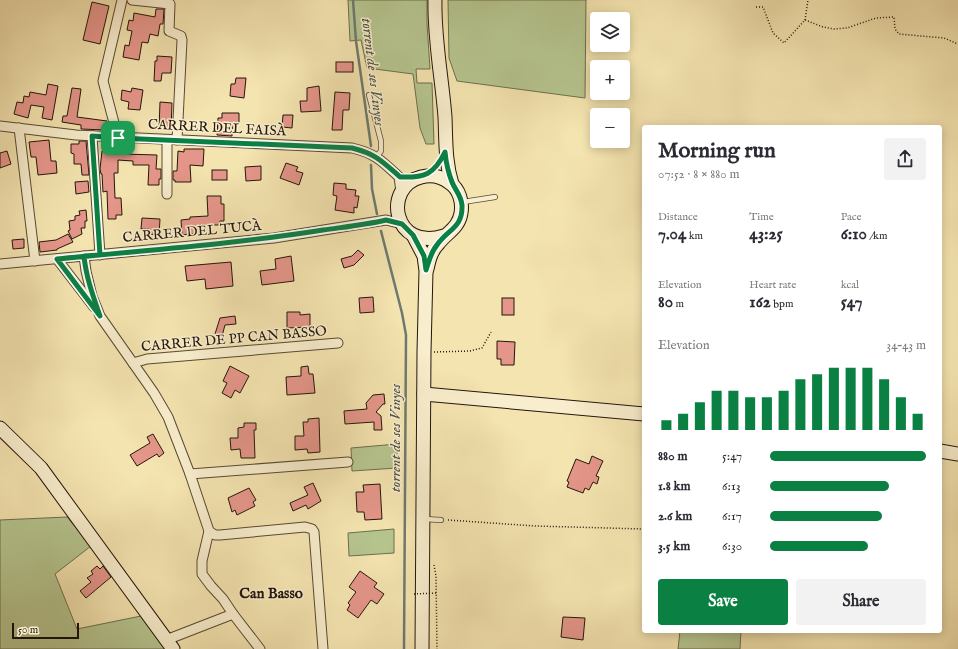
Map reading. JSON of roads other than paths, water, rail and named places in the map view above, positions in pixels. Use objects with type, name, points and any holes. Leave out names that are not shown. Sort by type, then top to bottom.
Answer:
[{"type":"main road","points":[[435,0],[437,46],[445,117],[445,152],[452,184]]},
{"type":"main road","points":[[422,649],[422,519],[426,270],[424,256],[413,235],[402,224],[399,217],[398,199],[407,184],[422,176],[440,162],[445,152]]},
{"type":"main road","points":[[422,176],[436,176],[445,179],[452,184],[458,192],[462,202],[462,212],[458,222],[433,250],[426,270]]},
{"type":"main road","points":[[413,235],[423,239],[434,240],[444,236]]},
{"type":"main road","points":[[424,394],[642,414]]},
{"type":"main road","points":[[0,428],[41,468],[169,644]]},
{"type":"main road","points":[[942,451],[958,454]]},
{"type":"street","points":[[118,138],[103,81],[122,0]]},
{"type":"street","points":[[132,0],[170,4],[169,31],[181,36],[177,140]]},
{"type":"street","name":"CARRER DEL FAISÀ","points":[[0,126],[118,138],[352,148],[376,156],[400,177]]},
{"type":"street","points":[[19,128],[35,261]]},
{"type":"street","points":[[92,136],[100,255]]},
{"type":"street","points":[[167,140],[167,194]]},
{"type":"street","points":[[401,192],[400,177],[422,176]]},
{"type":"street","points":[[386,220],[398,206]]},
{"type":"street","name":"CARRER DEL TUCÀ","points":[[0,264],[274,238],[386,220],[402,224]]},
{"type":"street","points":[[84,256],[92,296],[100,316]]},
{"type":"street","points":[[57,259],[100,316],[154,393],[168,417],[190,474],[209,531],[202,561],[202,574],[223,599],[260,649]]},
{"type":"street","name":"CARRER DE PP CAN BASSO","points":[[133,363],[147,359],[338,343]]},
{"type":"street","points":[[190,474],[348,462]]},
{"type":"street","points":[[209,531],[215,535],[220,535],[305,527],[312,529],[314,532],[323,649]]},
{"type":"street","points":[[169,644],[233,614]]},
{"type":"lane","points":[[369,95],[381,141],[380,151],[376,156]]},
{"type":"lane","points":[[462,202],[494,197]]},
{"type":"lane","points":[[422,519],[440,520]]},
{"type":"waterway","name":"torrent de ses Vinyes","points":[[353,0],[356,41],[371,146]]},
{"type":"waterway","name":"torrent de ses Vinyes","points":[[371,165],[372,189],[377,214]]},
{"type":"waterway","name":"torrent de ses Vinyes","points":[[381,231],[402,313],[406,335],[404,649]]},
{"type":"district","name":"Can Basso","points":[[271,593]]}]
